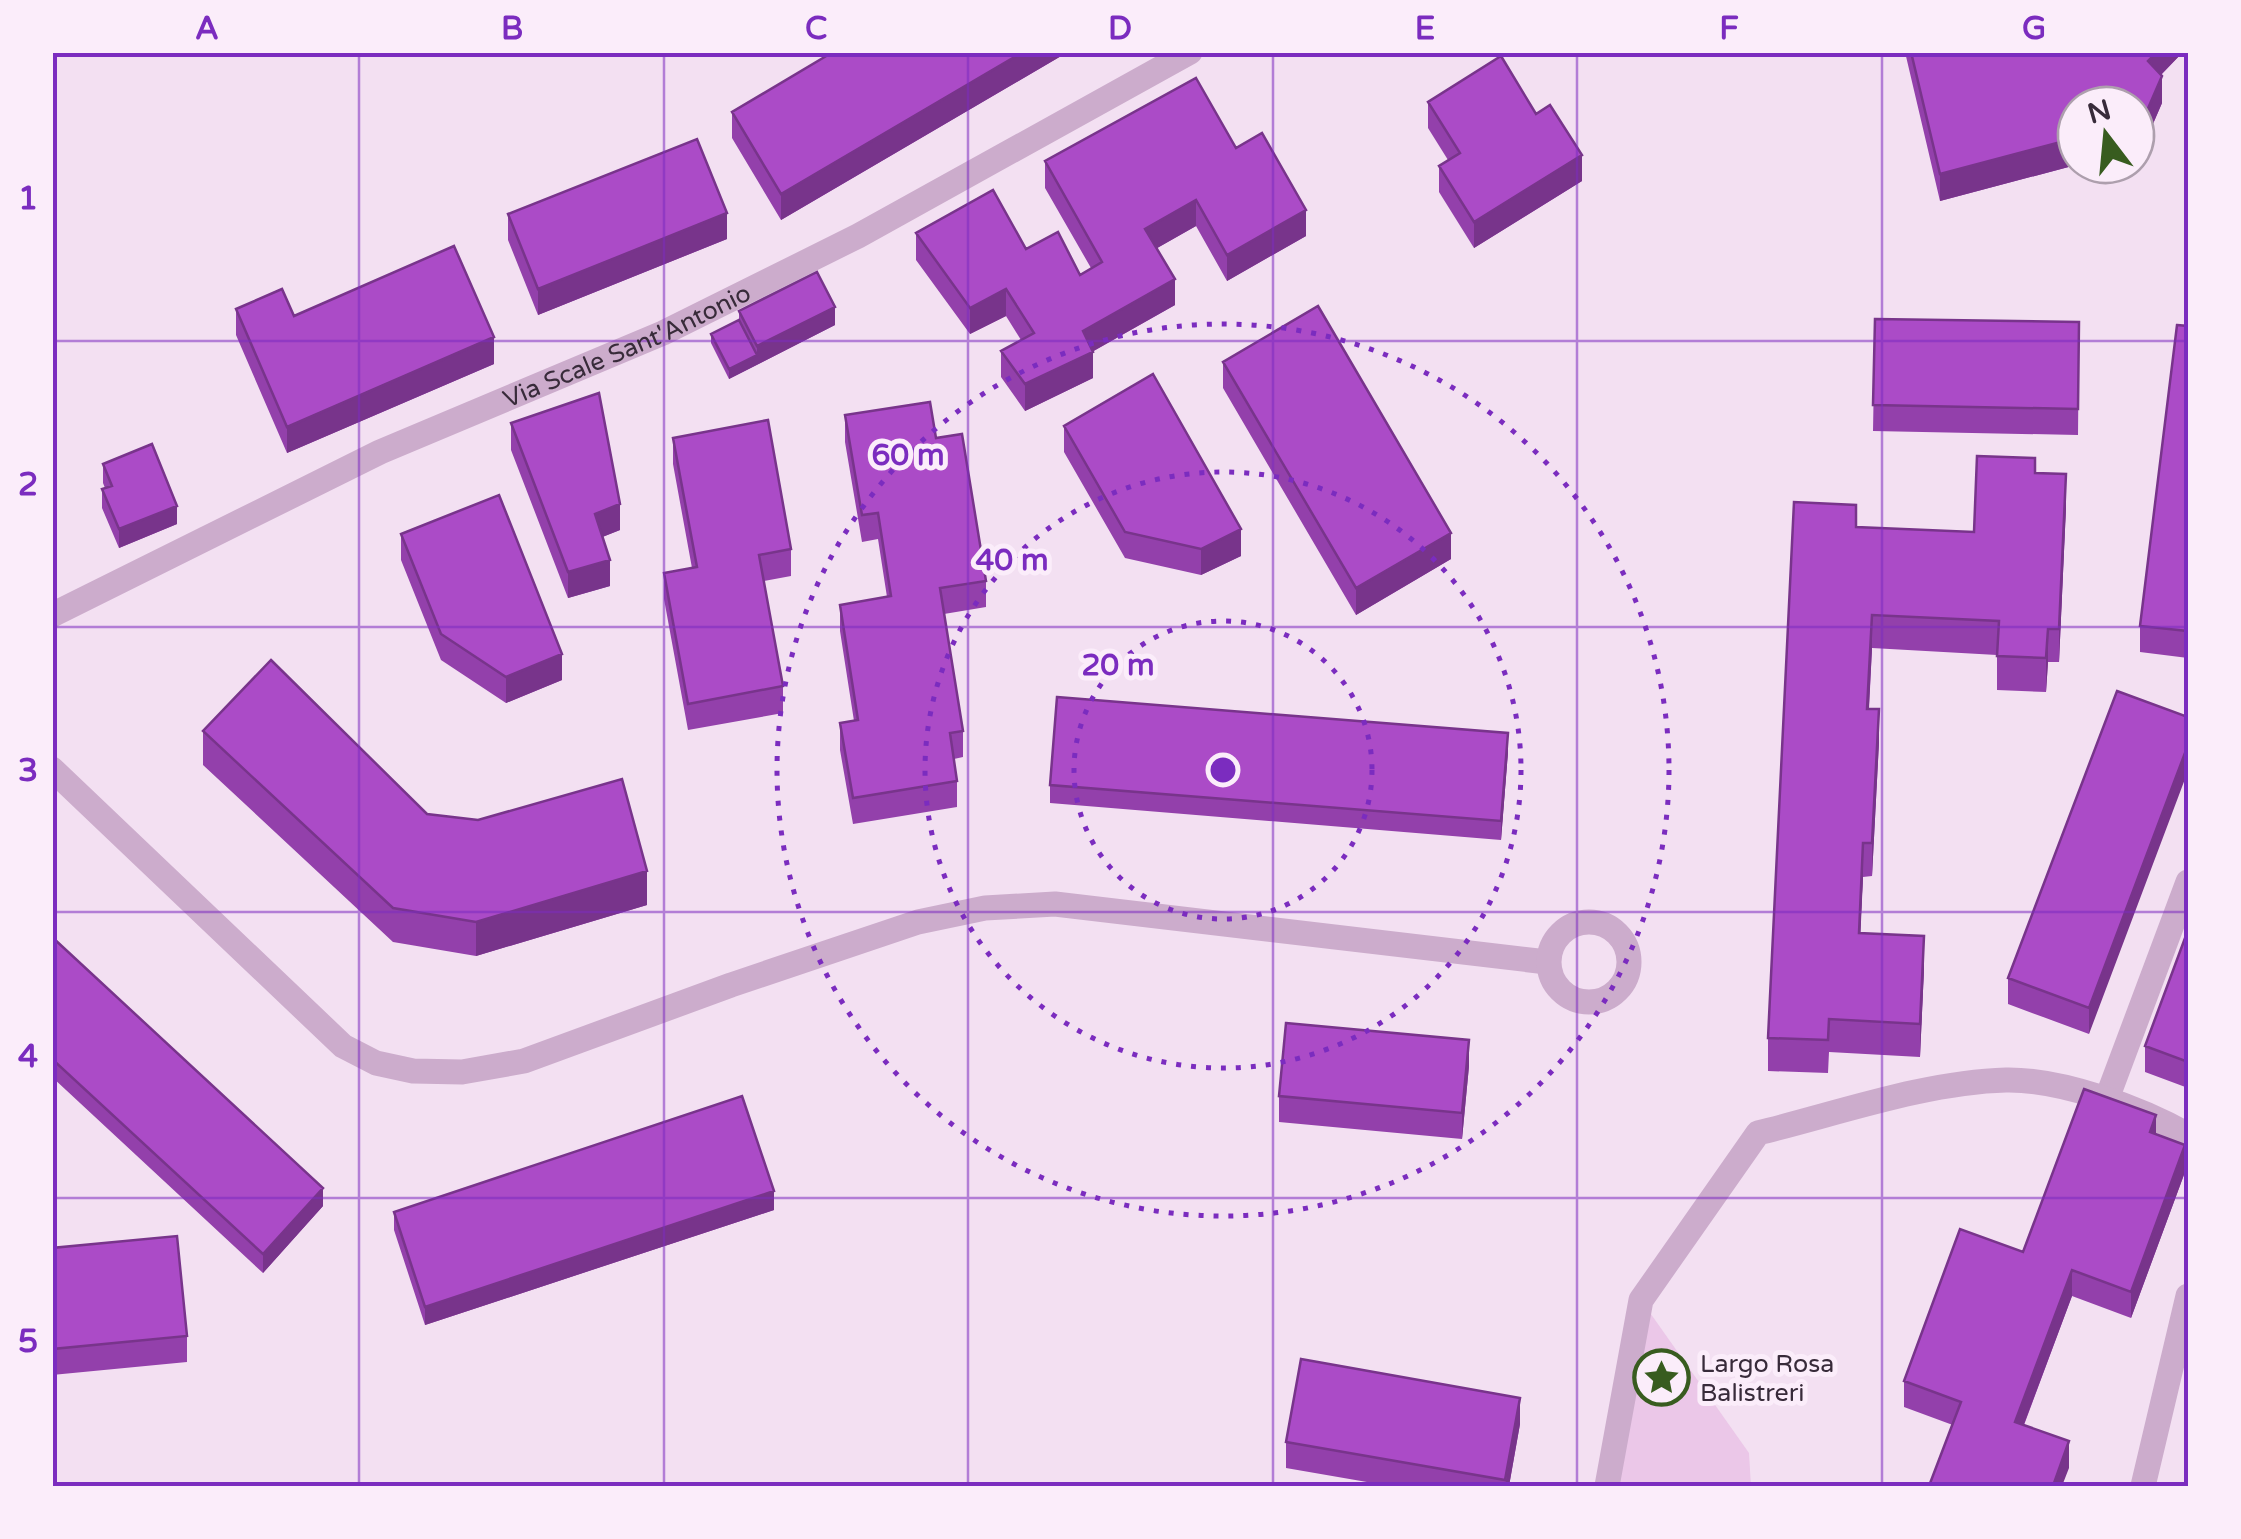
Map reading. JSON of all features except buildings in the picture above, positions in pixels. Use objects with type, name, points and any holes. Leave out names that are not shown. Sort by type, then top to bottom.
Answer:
[{"type":"street","name":"Via Scale Sant'Antonio","points":[[52,614],[380,452],[680,324],[858,236],[1190,52]]},
{"type":"street","points":[[52,768],[343,1046],[376,1063],[414,1070],[462,1072],[524,1061],[918,922],[984,908],[1054,904],[1547,962]]},
{"type":"street","points":[[2106,1101],[2188,882]]},
{"type":"street","points":[[1607,1486],[1641,1300],[1758,1134],[1928,1091],[2008,1080],[2077,1090],[2188,1135]]},
{"type":"street","points":[[2143,1486],[2188,1296]]},
{"type":"shaded area","name":"Largo Rosa Balistreri","points":[[1641,1300],[1749,1453],[1751,1486],[1607,1486]]},
{"type":"place","name":"Largo Rosa Balistreri","points":[[1661,1377]]}]
